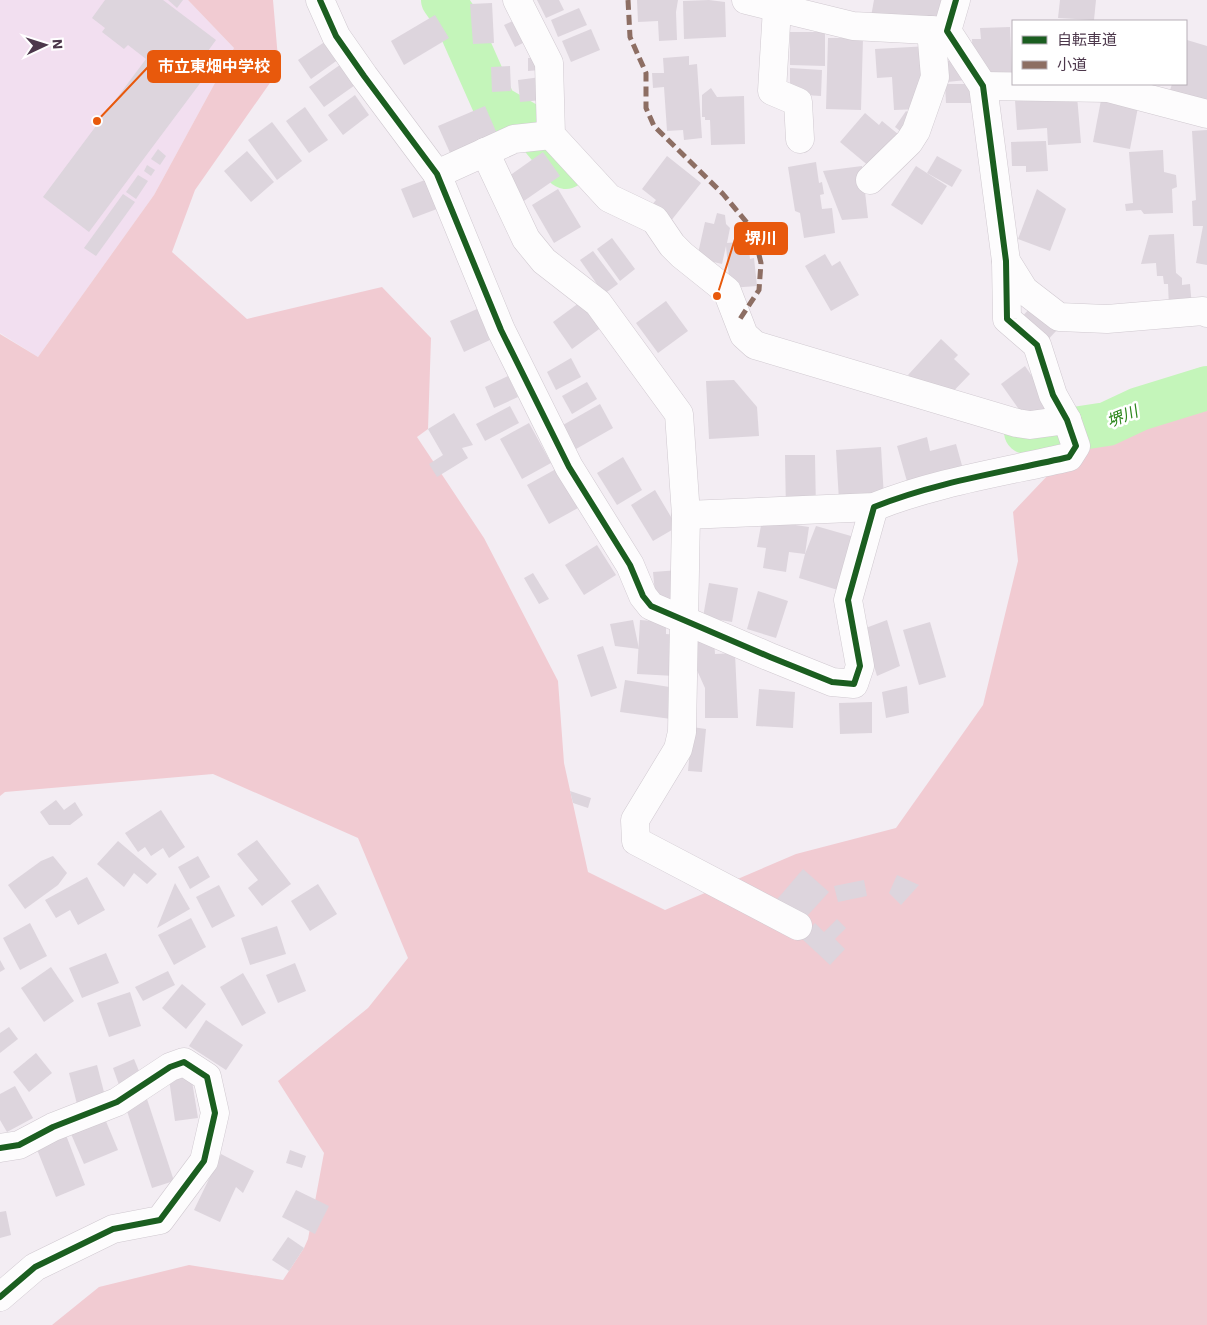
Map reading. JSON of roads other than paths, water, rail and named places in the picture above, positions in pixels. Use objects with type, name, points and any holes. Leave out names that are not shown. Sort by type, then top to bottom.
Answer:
[{"type":"street","points":[[320,0],[336,36],[437,174],[501,330],[569,467],[630,565],[643,596],[651,606],[832,682],[854,684],[860,666],[848,600],[874,507]]},
{"type":"street","points":[[517,0],[549,63],[551,135],[609,198],[655,220],[672,245],[682,255],[727,291],[744,336],[756,346],[1017,423],[1030,425],[1067,420]]},
{"type":"street","points":[[686,515],[874,507],[901,496],[930,488],[1069,457],[1076,446],[1067,420],[1053,395],[1037,345],[1007,319],[1006,261],[983,86],[939,31],[853,26],[746,0]]},
{"type":"street","points":[[870,180],[909,142],[916,131],[935,77],[939,31],[956,0]]},
{"type":"street","points":[[777,8],[772,91],[798,102],[800,139]]},
{"type":"street","points":[[983,86],[1108,88],[1207,114]]},
{"type":"street","points":[[437,174],[514,139],[551,135]]},
{"type":"street","points":[[485,152],[526,239],[544,261],[598,303],[679,414],[686,515],[686,620],[682,732],[678,749],[635,820],[636,841],[798,926]]},
{"type":"street","points":[[1006,261],[1024,290],[1059,317],[1107,319],[1206,311]]},
{"type":"street","points":[[0,1148],[19,1145],[53,1128],[117,1102],[170,1067],[184,1062],[207,1077],[215,1113],[204,1162],[160,1220],[113,1229],[34,1267],[0,1297]]},
{"type":"waterway","name":"堺川","points":[[443,0],[457,20],[495,106],[535,129],[566,167]]},
{"type":"waterway","name":"堺川","points":[[1026,432],[1035,435],[1107,424],[1139,409],[1207,388]]},
{"type":"place","name":"市立東畑中学校","points":[[97,121]]},
{"type":"place","name":"堺川","points":[[717,296]]}]
